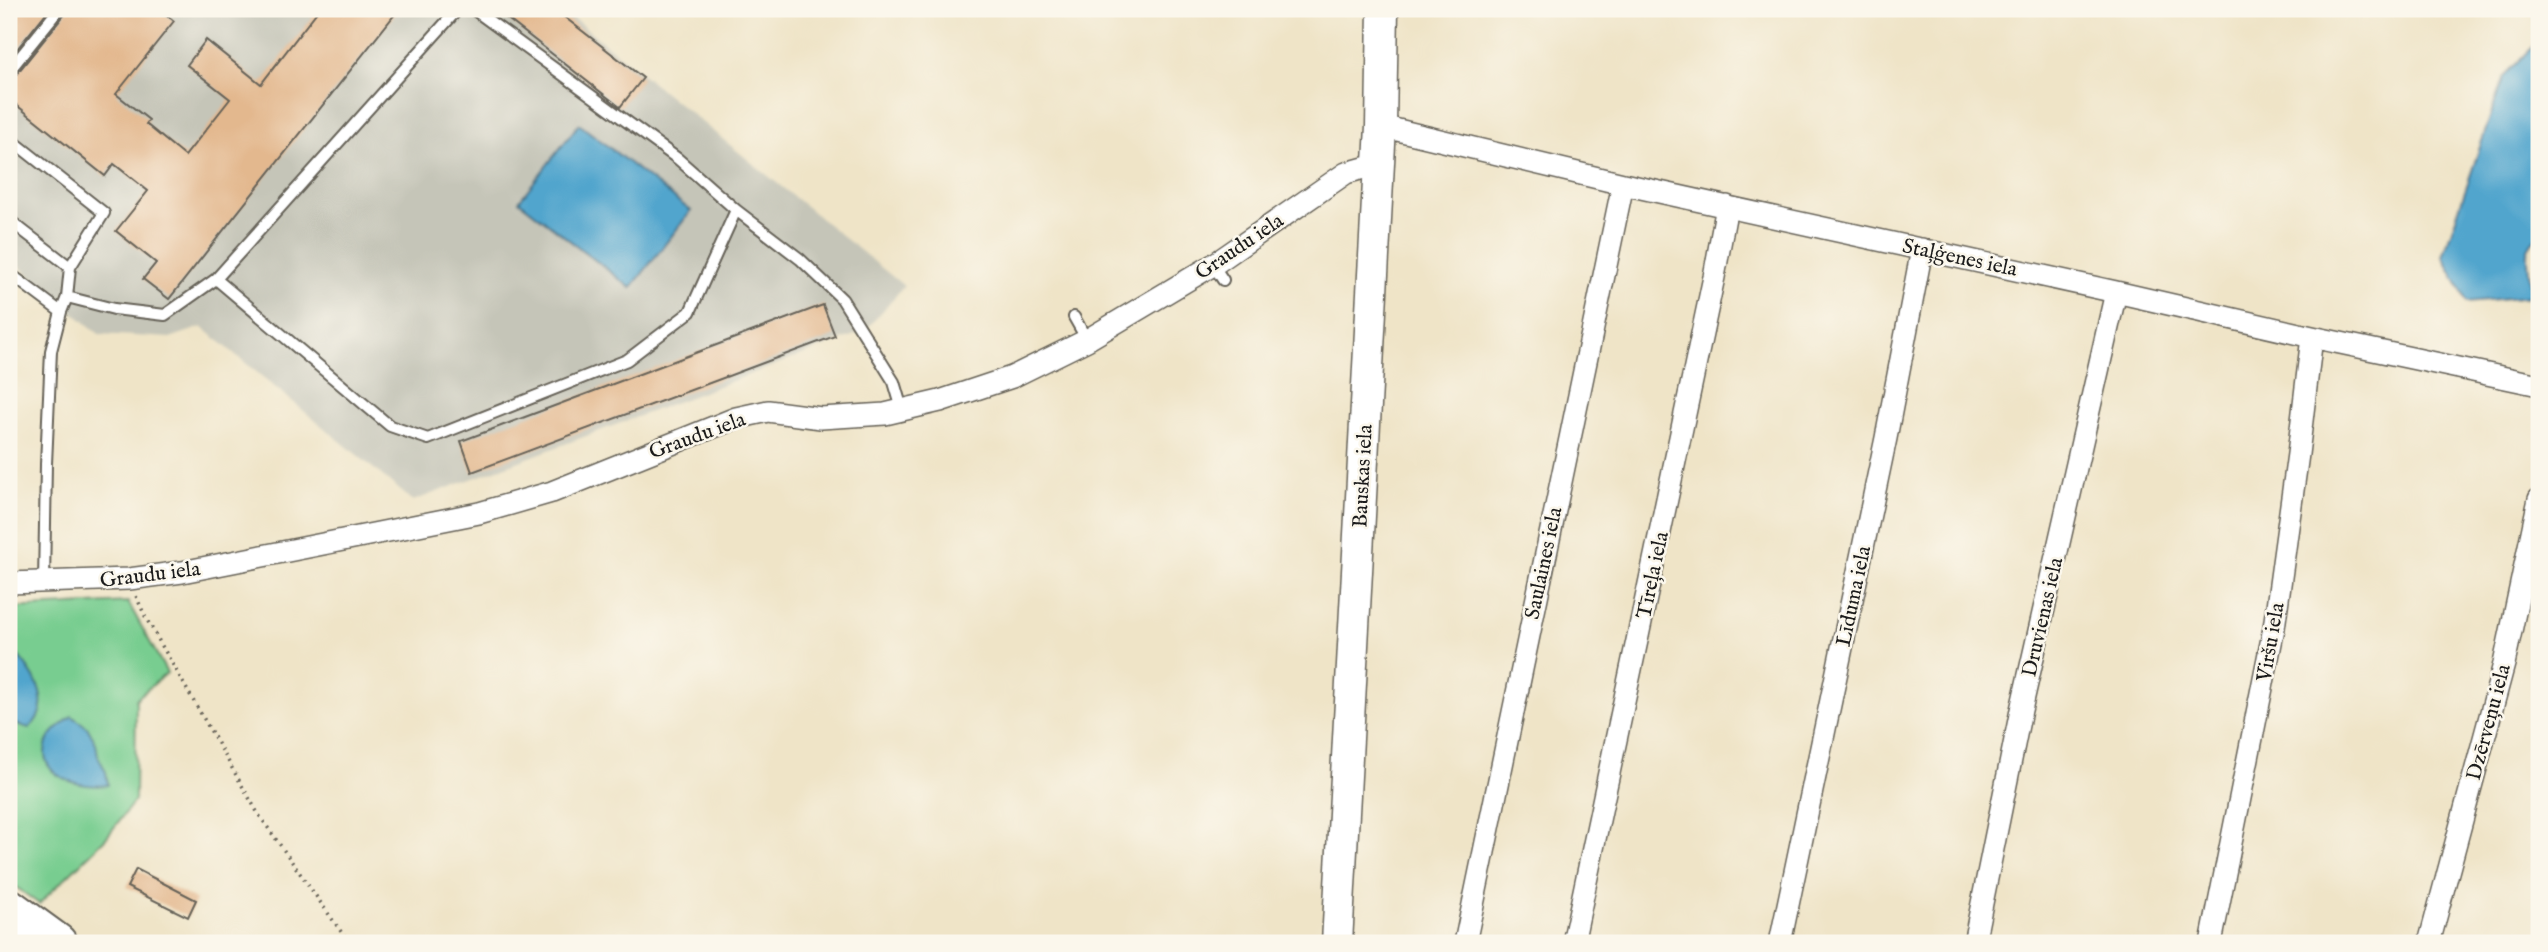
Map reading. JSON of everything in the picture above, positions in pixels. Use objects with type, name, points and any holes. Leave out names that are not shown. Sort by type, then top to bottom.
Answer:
[{"type":"highway","points":[[9,908],[58,943]]},
{"type":"street","name":"Bauskas iela","points":[[1337,943],[1379,170],[1383,9]]},
{"type":"street","name":"Staļģenes iela","points":[[1381,126],[1623,184],[2539,385]]},
{"type":"street","name":"Graudu iela","points":[[9,583],[129,579],[182,572],[479,513],[552,492],[736,418],[768,411],[821,418],[885,414],[940,401],[1012,377],[1218,273],[1346,173],[1364,168],[1379,170]]},
{"type":"street","name":"Saulaines iela","points":[[1465,943],[1623,184]]},
{"type":"street","name":"Tīreļa iela","points":[[1573,943],[1727,206]]},
{"type":"street","name":"Līduma iela","points":[[1780,943],[1886,439],[1922,249]]},
{"type":"street","name":"Druvienas iela","points":[[1974,943],[2021,710],[2116,292]]},
{"type":"street","name":"Viršu iela","points":[[2211,943],[2274,628],[2312,337]]},
{"type":"street","name":"Dzērveņu iela","points":[[2430,943],[2504,664],[2539,499]]},
{"type":"lane","points":[[9,71],[59,9]]},
{"type":"lane","points":[[67,297],[114,309],[165,315],[216,279],[458,9]]},
{"type":"lane","points":[[473,9],[678,159],[736,210],[800,259],[842,299],[894,382],[902,409]]},
{"type":"lane","points":[[9,138],[104,213],[70,267],[67,297],[51,351],[44,583]]},
{"type":"lane","points":[[216,279],[390,426],[428,439],[627,360],[690,312],[736,210]]},
{"type":"lane","points":[[9,220],[70,267]]},
{"type":"lane","points":[[9,273],[61,312]]},
{"type":"lane","points":[[1074,317],[1087,340]]},
{"type":"path","points":[[129,579],[146,618],[259,815],[349,943]]},
{"type":"shaded area","points":[[9,9],[562,9],[904,286],[865,331],[413,501],[202,327],[170,338],[99,334],[9,258]]},
{"type":"green space","points":[[128,602],[167,673],[136,699],[135,800],[106,838],[39,904],[9,882],[9,608]]},
{"type":"water","points":[[2539,41],[2539,235],[2527,248],[2531,296],[2467,302],[2443,256],[2504,76]]},
{"type":"water","points":[[579,124],[691,211],[631,288],[519,201]]},
{"type":"water","points":[[9,646],[32,675],[41,697],[41,708],[29,728],[9,722]]},
{"type":"water","points":[[72,716],[87,727],[96,743],[108,785],[75,783],[65,779],[49,766],[45,756],[46,745],[57,729]]},
{"type":"building","points":[[9,9],[49,9],[9,59]]},
{"type":"building","points":[[67,9],[159,9],[174,21],[116,94],[149,120],[146,124],[185,156],[230,99],[187,65],[206,40],[261,84],[319,9],[399,9],[169,299],[143,279],[156,263],[116,231],[148,191],[114,164],[105,176],[9,99],[9,79],[15,76]]},
{"type":"building","points":[[495,9],[554,9],[643,78],[620,107]]},
{"type":"building","points":[[823,305],[835,336],[472,472],[461,441]]},
{"type":"building","points":[[136,869],[196,900],[188,917],[127,887]]}]
